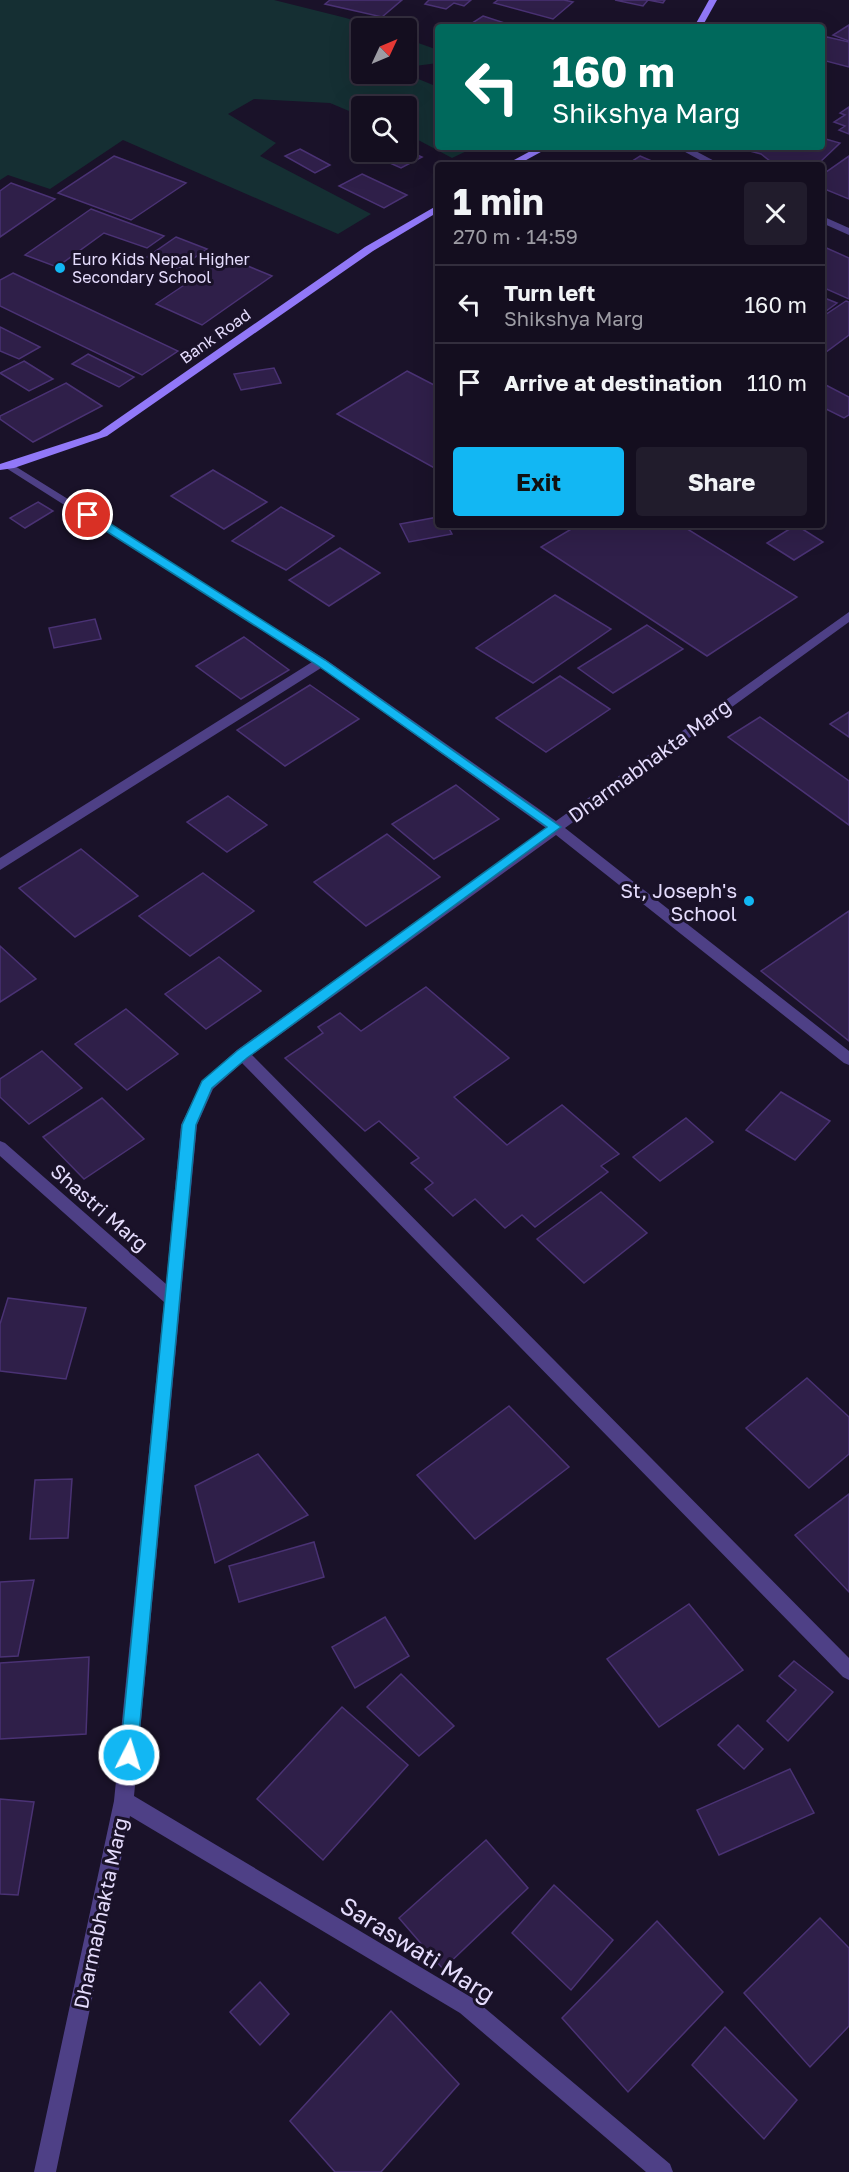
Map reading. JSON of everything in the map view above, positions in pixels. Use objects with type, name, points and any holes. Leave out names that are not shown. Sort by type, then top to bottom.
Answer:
[{"type":"main road","points":[[700,24],[713,0]]},
{"type":"main road","points":[[516,162],[539,150]]},
{"type":"main road","name":"Bank Road","points":[[5,466],[103,434],[369,249],[435,210]]},
{"type":"street","points":[[687,150],[711,162]]},
{"type":"street","points":[[825,220],[849,232]]},
{"type":"street","points":[[5,466],[321,662],[555,827],[849,1059]]},
{"type":"street","name":"Dharmabhakta Marg","points":[[45,2172],[124,1801],[189,1125],[207,1085],[242,1054],[849,616]]},
{"type":"street","points":[[0,865],[321,662]]},
{"type":"street","points":[[242,1054],[849,1671]]},
{"type":"street","name":"Shastri Marg","points":[[0,1147],[172,1299]]},
{"type":"street","name":"Saraswati Marg","points":[[124,1801],[467,2006],[662,2172]]},
{"type":"green space","points":[[0,0],[274,0],[351,20],[351,84],[417,84],[417,78],[435,86],[435,149],[417,139],[417,96],[351,96],[351,112],[330,103],[254,99],[228,114],[276,143],[260,156],[371,214],[338,234],[123,140],[50,189],[8,175],[0,180]]},
{"type":"green space","points":[[417,43],[435,49],[435,63],[417,66]]},
{"type":"green space","points":[[437,150],[469,150],[452,158]]},
{"type":"building","points":[[330,0],[402,0],[382,17],[325,4]]},
{"type":"building","points":[[429,0],[471,0],[464,6],[454,3],[446,9],[425,4]]},
{"type":"building","points":[[498,0],[573,2],[553,19],[494,3]]},
{"type":"building","points":[[615,0],[648,0],[643,6]]},
{"type":"building","points":[[648,0],[665,0],[663,3]]},
{"type":"building","points":[[483,16],[508,24],[471,24]]},
{"type":"building","points":[[849,25],[849,41],[833,35]]},
{"type":"building","points":[[825,38],[849,42],[849,67],[825,61]]},
{"type":"building","points":[[849,107],[849,134],[839,130],[845,126],[834,122],[845,115],[840,113]]},
{"type":"building","points":[[825,139],[840,143],[820,162],[777,162],[770,161],[761,154],[746,150],[825,150]]},
{"type":"building","points":[[300,149],[330,165],[315,173],[285,156]]},
{"type":"building","points":[[114,156],[186,183],[131,220],[58,193]]},
{"type":"building","points":[[640,156],[654,162],[631,162]]},
{"type":"building","points":[[849,156],[849,199],[825,189],[825,173]]},
{"type":"building","points":[[388,162],[412,162],[401,168]]},
{"type":"building","points":[[362,174],[407,195],[384,208],[339,186]]},
{"type":"building","points":[[11,183],[55,199],[0,237],[0,191]]},
{"type":"building","points":[[91,209],[164,236],[147,248],[104,233],[57,267],[25,255]]},
{"type":"building","points":[[176,237],[207,249],[178,269],[147,257]]},
{"type":"building","points":[[825,247],[849,258],[849,299],[825,288]]},
{"type":"building","points":[[226,257],[272,276],[202,325],[156,304]]},
{"type":"building","points":[[13,273],[178,351],[142,375],[0,306],[0,280]]},
{"type":"building","points":[[825,298],[837,303],[825,312]]},
{"type":"building","points":[[846,301],[849,302],[849,335],[825,353],[825,315]]},
{"type":"building","points":[[0,327],[40,347],[19,359],[0,351]]},
{"type":"building","points":[[88,354],[134,377],[119,387],[72,364]]},
{"type":"building","points":[[24,361],[53,379],[29,391],[0,373]]},
{"type":"building","points":[[274,368],[281,383],[241,390],[234,374]]},
{"type":"building","points":[[407,371],[435,385],[435,468],[337,414]]},
{"type":"building","points":[[66,383],[102,406],[33,442],[0,419],[0,416]]},
{"type":"building","points":[[825,385],[849,397],[849,415],[844,418],[825,408]]},
{"type":"building","points":[[213,470],[267,502],[224,529],[171,496]]},
{"type":"building","points":[[38,502],[53,511],[25,528],[10,518]]},
{"type":"building","points":[[281,507],[334,536],[286,570],[232,541]]},
{"type":"building","points":[[435,518],[435,528],[449,528],[452,534],[409,542],[400,524]]},
{"type":"building","points":[[573,528],[686,528],[797,597],[707,656],[541,547]]},
{"type":"building","points":[[791,528],[801,528],[823,542],[794,560],[767,543]]},
{"type":"building","points":[[340,548],[380,573],[329,606],[289,580]]},
{"type":"building","points":[[555,595],[611,629],[533,683],[476,648]]},
{"type":"building","points":[[95,619],[101,639],[54,648],[49,628]]},
{"type":"building","points":[[647,625],[683,649],[613,693],[578,668]]},
{"type":"building","points":[[244,637],[289,670],[241,699],[196,666]]},
{"type":"building","points":[[560,676],[610,709],[546,752],[496,718]]},
{"type":"building","points":[[310,685],[359,719],[285,766],[237,730]]},
{"type":"building","points":[[849,712],[849,737],[830,724]]},
{"type":"building","points":[[760,717],[849,781],[849,825],[728,737]]},
{"type":"building","points":[[456,785],[499,819],[434,859],[392,824]]},
{"type":"building","points":[[228,796],[267,825],[227,852],[187,822]]},
{"type":"building","points":[[387,834],[440,877],[366,926],[314,882]]},
{"type":"building","points":[[81,849],[138,896],[75,937],[19,888]]},
{"type":"building","points":[[203,873],[254,911],[190,956],[139,916]]},
{"type":"building","points":[[849,911],[849,1041],[761,971]]},
{"type":"building","points":[[0,946],[36,979],[0,1002]]},
{"type":"building","points":[[219,957],[261,991],[206,1029],[165,994]]},
{"type":"building","points":[[426,987],[509,1058],[454,1097],[507,1145],[562,1105],[619,1154],[601,1166],[608,1172],[535,1227],[522,1215],[505,1228],[475,1199],[453,1216],[425,1189],[433,1183],[411,1163],[419,1158],[379,1121],[365,1131],[285,1058],[323,1033],[318,1027],[340,1013],[361,1031]]},
{"type":"building","points":[[126,1009],[178,1054],[127,1090],[75,1044]]},
{"type":"building","points":[[42,1051],[82,1088],[29,1124],[0,1097],[0,1079]]},
{"type":"building","points":[[781,1092],[830,1121],[795,1160],[746,1130]]},
{"type":"building","points":[[102,1098],[144,1139],[84,1179],[43,1137]]},
{"type":"building","points":[[686,1118],[713,1142],[660,1181],[633,1157]]},
{"type":"building","points":[[601,1192],[647,1233],[584,1283],[537,1239]]},
{"type":"building","points":[[8,1298],[86,1308],[66,1379],[0,1371],[0,1324]]},
{"type":"building","points":[[807,1378],[849,1417],[849,1454],[809,1488],[746,1428]]},
{"type":"building","points":[[509,1406],[569,1467],[475,1539],[417,1475]]},
{"type":"building","points":[[258,1454],[308,1515],[215,1563],[195,1486]]},
{"type":"building","points":[[72,1479],[68,1538],[30,1539],[35,1480]]},
{"type":"building","points":[[849,1494],[849,1592],[795,1535]]},
{"type":"building","points":[[314,1542],[324,1577],[239,1602],[229,1566]]},
{"type":"building","points":[[34,1580],[18,1656],[0,1657],[0,1582]]},
{"type":"building","points":[[689,1604],[743,1670],[659,1727],[607,1659]]},
{"type":"building","points":[[385,1617],[409,1656],[355,1688],[332,1647]]},
{"type":"building","points":[[89,1657],[86,1734],[0,1739],[0,1663]]},
{"type":"building","points":[[794,1661],[833,1692],[788,1741],[767,1721],[796,1690],[779,1676]]},
{"type":"building","points":[[401,1674],[454,1726],[419,1756],[367,1707]]},
{"type":"building","points":[[342,1707],[408,1765],[323,1860],[257,1799]]},
{"type":"building","points":[[738,1725],[763,1749],[744,1769],[718,1745]]},
{"type":"building","points":[[790,1769],[814,1813],[719,1855],[697,1810]]},
{"type":"building","points":[[0,1799],[34,1802],[18,1895],[0,1894]]},
{"type":"building","points":[[486,1840],[528,1888],[443,1969],[399,1918]]},
{"type":"building","points":[[554,1885],[613,1940],[571,1990],[512,1933]]},
{"type":"building","points":[[820,1918],[849,1948],[849,2026],[810,2067],[744,1993]]},
{"type":"building","points":[[657,1921],[723,1992],[628,2092],[562,2018]]},
{"type":"building","points":[[260,1982],[289,2014],[260,2045],[230,2012]]},
{"type":"building","points":[[391,2011],[459,2084],[381,2172],[335,2172],[290,2121]]},
{"type":"building","points":[[725,2027],[797,2100],[764,2139],[692,2065]]},
{"type":"place","name":"Euro Kids Nepal Higher Secondary School","points":[[60,268]]},
{"type":"place","name":"St, Joseph's School","points":[[749,901]]},
{"type":"route","points":[[88,515],[321,662],[555,827],[242,1054],[207,1085],[189,1125],[129,1755]]}]
